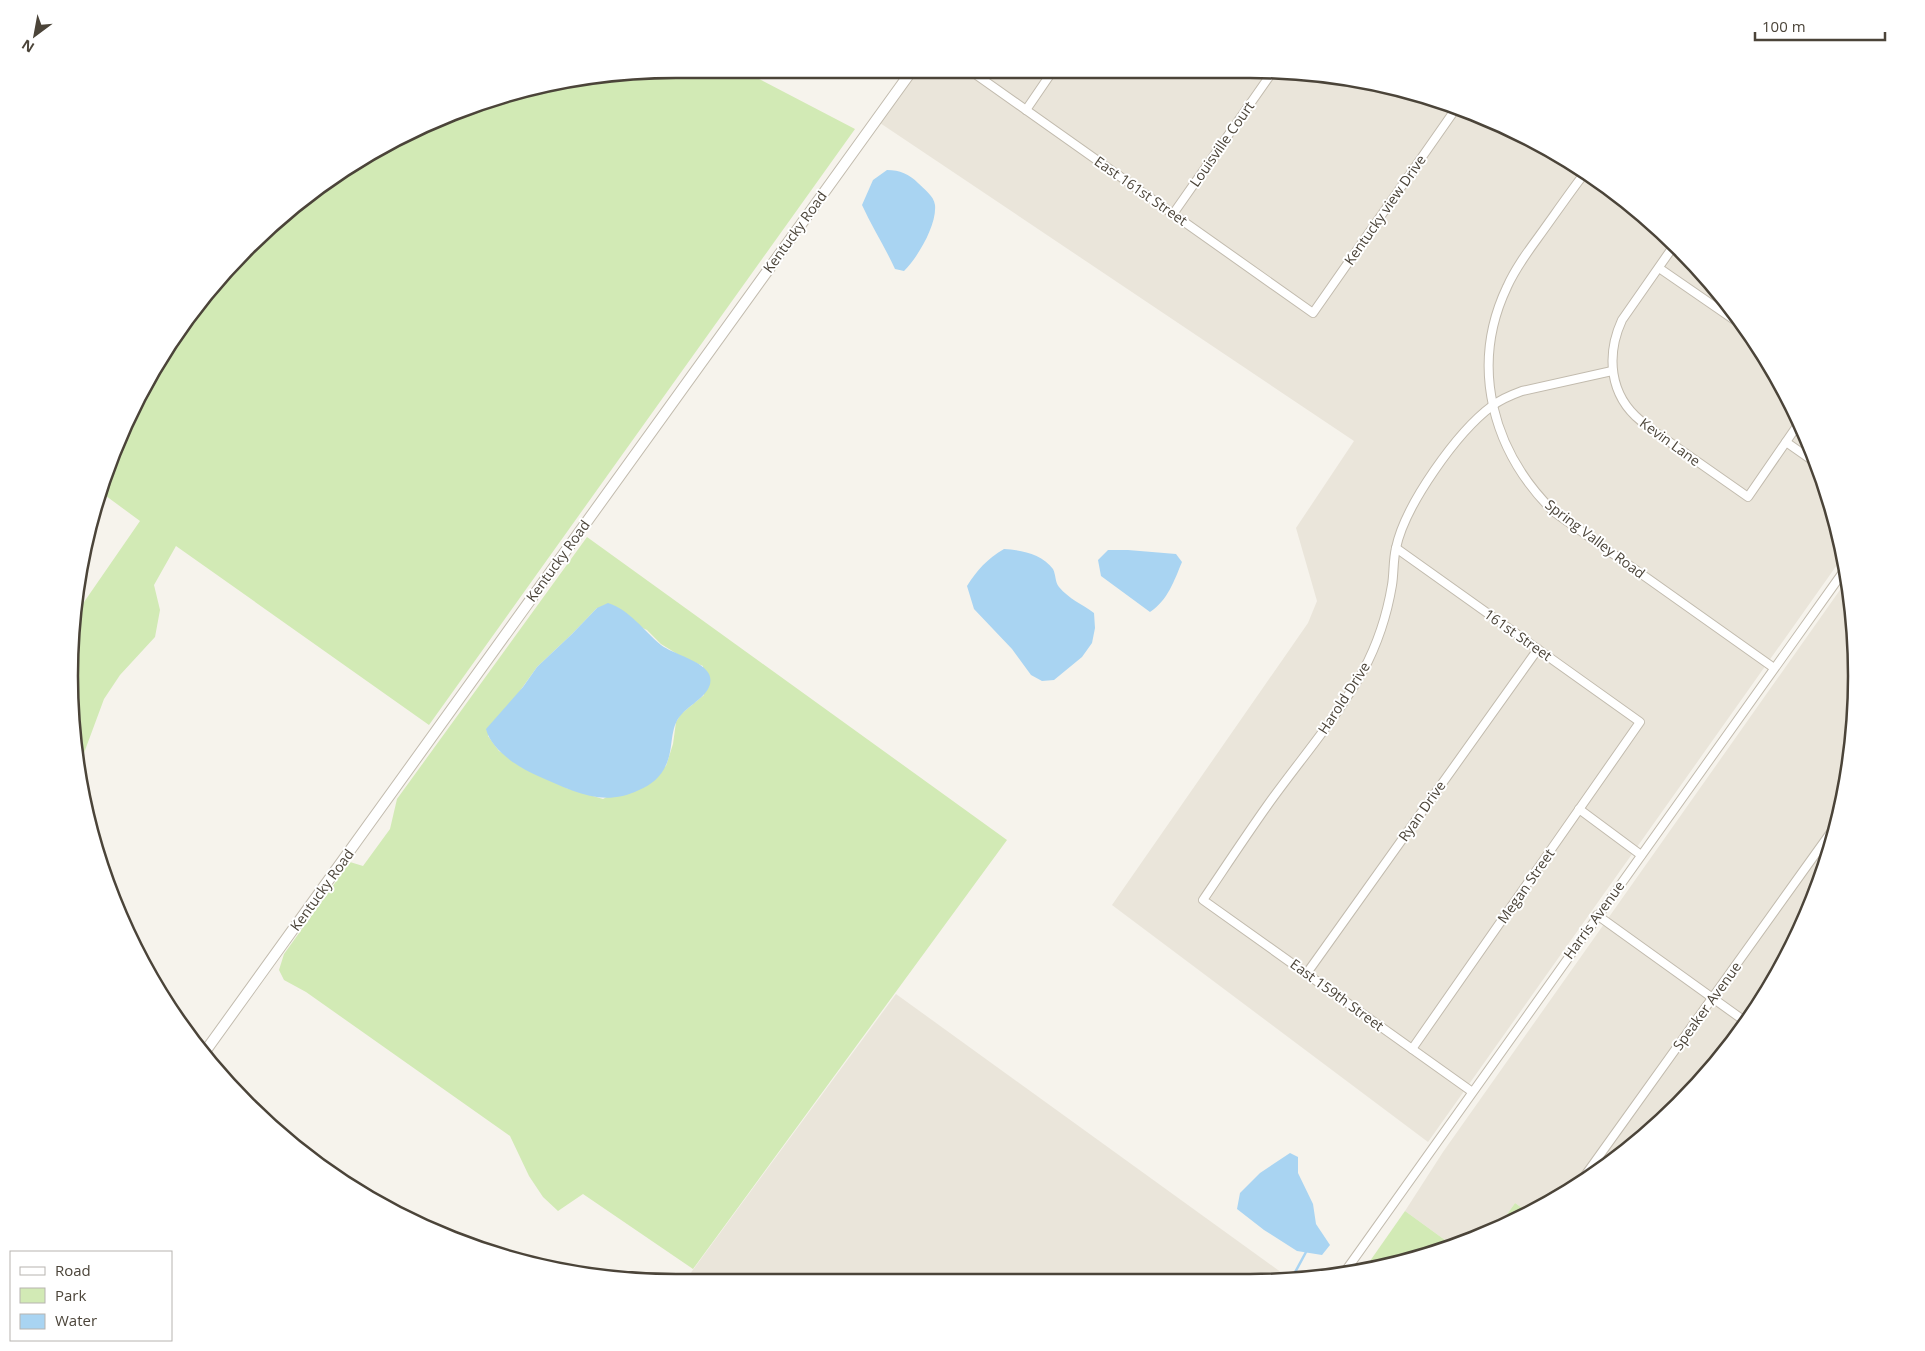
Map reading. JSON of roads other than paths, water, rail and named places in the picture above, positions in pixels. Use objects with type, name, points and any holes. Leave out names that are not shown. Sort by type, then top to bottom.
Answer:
[{"type":"street","name":"Kentucky Road","points":[[208,1048],[907,78]]},
{"type":"street","name":"East 161st Street","points":[[981,78],[1313,313]]},
{"type":"street","points":[[1026,110],[1048,78]]},
{"type":"street","name":"Louisville Court","points":[[1173,214],[1268,78]]},
{"type":"street","name":"Kentucky view Drive","points":[[1313,313],[1453,113]]},
{"type":"street","name":"Spring Valley Road","points":[[1581,178],[1515,270],[1498,310],[1490,349],[1489,373],[1493,405],[1500,432],[1514,463],[1527,482],[1554,512],[1774,668]]},
{"type":"street","name":"Kevin Lane","points":[[1670,251],[1622,320],[1617,331],[1612,357],[1612,371],[1623,402],[1640,421],[1748,497],[1786,442]]},
{"type":"street","points":[[1659,268],[1727,315]]},
{"type":"street","points":[[1493,405],[1522,391],[1612,371]]},
{"type":"street","name":"Harold Drive","points":[[1203,900],[1267,806],[1351,691],[1364,669],[1381,629],[1388,606],[1395,567],[1396,548],[1410,512],[1436,467],[1481,414],[1493,405]]},
{"type":"street","points":[[1795,430],[1786,442],[1805,456]]},
{"type":"street","name":"161st Street","points":[[1396,548],[1640,722]]},
{"type":"street","name":"Harris Avenue","points":[[1350,1265],[1471,1091],[1839,578]]},
{"type":"street","name":"Ryan Drive","points":[[1307,973],[1538,649]]},
{"type":"street","name":"Megan Street","points":[[1412,1049],[1640,722]]},
{"type":"street","points":[[1579,809],[1640,855]]},
{"type":"street","name":"Speaker Avenue","points":[[1592,1166],[1823,843]]},
{"type":"street","name":"East 159th Street","points":[[1203,900],[1471,1091]]},
{"type":"street","points":[[1597,915],[1740,1018]]},
{"type":"water","points":[[887,170],[904,173],[911,177],[926,190],[935,205],[933,222],[926,240],[904,271],[895,269],[862,205],[873,180]]},
{"type":"water","points":[[1004,549],[1017,550],[1037,556],[1043,560],[1053,569],[1058,585],[1063,591],[1094,613],[1095,628],[1092,643],[1082,657],[1054,680],[1042,681],[1031,675],[1012,649],[974,609],[967,586],[983,565]]},
{"type":"water","points":[[1108,550],[1176,554],[1182,562],[1166,596],[1150,612],[1101,576],[1098,560]]},
{"type":"water","points":[[608,603],[630,616],[661,645],[701,665],[709,674],[710,680],[706,692],[677,720],[668,759],[658,777],[648,786],[613,798],[576,792],[523,768],[500,751],[489,737],[486,729],[523,687],[537,667],[597,608]]},
{"type":"water","points":[[1290,1153],[1298,1157],[1298,1173],[1313,1204],[1316,1224],[1330,1245],[1322,1255],[1297,1251],[1264,1230],[1237,1209],[1240,1193],[1260,1173]]},
{"type":"waterway","points":[[1296,1271],[1306,1252]]}]
